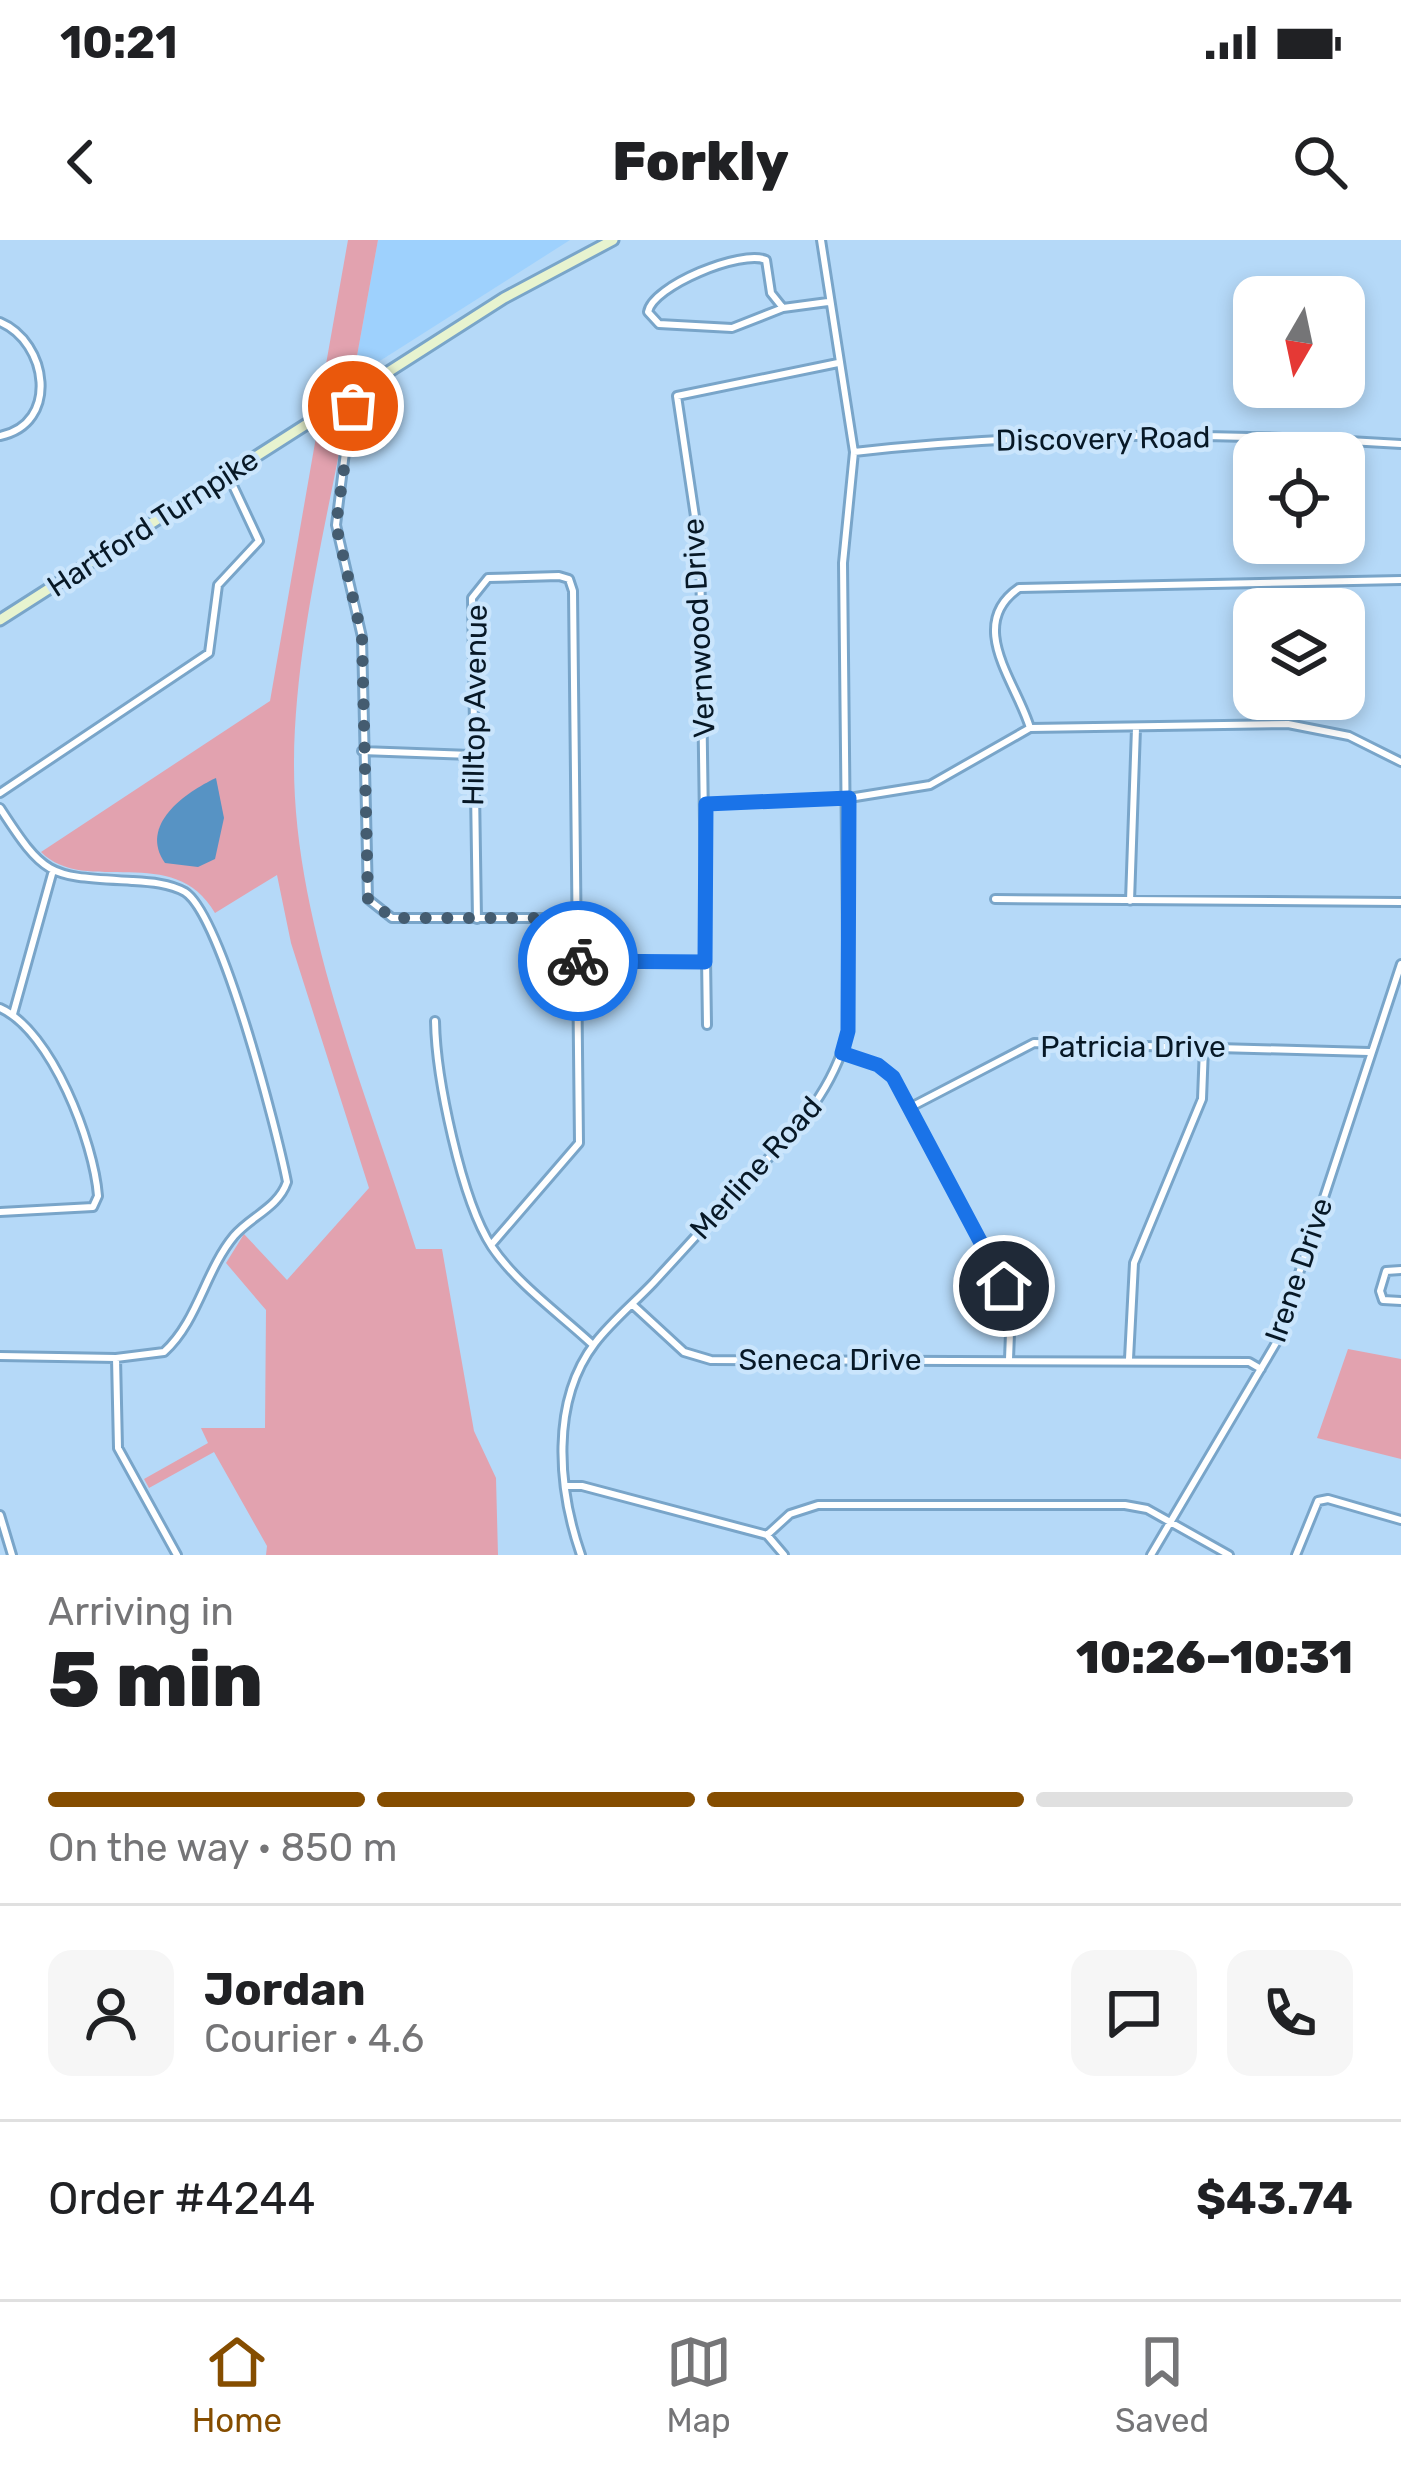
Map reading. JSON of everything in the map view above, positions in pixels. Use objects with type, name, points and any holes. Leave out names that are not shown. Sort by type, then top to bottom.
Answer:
[{"type":"main road","name":"Hartford Turnpike","points":[[0,620],[565,262],[613,240]]},
{"type":"street","name":"Merline Road","points":[[581,1555],[567,1515],[569,1396],[593,1345],[804,1122],[842,1053],[848,1031],[843,563],[854,452],[820,240]]},
{"type":"street","points":[[783,308],[771,292],[766,260],[745,256],[658,294],[648,312],[659,324],[732,328],[783,308],[828,302]]},
{"type":"street","points":[[0,322],[30,344],[40,364],[41,393],[31,417],[14,433],[0,436]]},
{"type":"street","name":"Vernwood Drive","points":[[707,1025],[700,550],[677,395],[838,363]]},
{"type":"street","points":[[352,396],[336,525],[359,616],[368,899],[392,918],[577,918],[577,1151],[491,1245]]},
{"type":"street","name":"Discovery Road","points":[[854,452],[924,442],[1219,438],[1401,444]]},
{"type":"street","points":[[0,793],[209,652],[218,585],[259,541],[228,475]]},
{"type":"street","name":"Hilltop Avenue","points":[[476,919],[472,598],[477,585],[488,578],[569,580],[577,918]]},
{"type":"street","points":[[1030,728],[995,646],[1000,606],[1019,588],[1401,580]]},
{"type":"street","points":[[706,804],[849,798],[930,785],[1030,728],[1316,727],[1401,761]]},
{"type":"street","points":[[1130,902],[1136,728]]},
{"type":"street","points":[[362,751],[471,755]]},
{"type":"street","points":[[0,808],[29,852],[52,874],[155,883],[184,892],[200,906],[220,948],[287,1182],[281,1199],[237,1232],[224,1250],[175,1342],[148,1357],[0,1356]]},
{"type":"street","points":[[14,1014],[52,874]]},
{"type":"street","points":[[995,899],[1401,902]]},
{"type":"street","points":[[578,962],[705,962]]},
{"type":"street","name":"Irene Drive","points":[[1150,1555],[1276,1343],[1401,964]]},
{"type":"street","points":[[0,1009],[14,1014],[52,1063],[83,1134],[98,1196],[93,1207],[76,1211],[0,1212]]},
{"type":"street","points":[[435,1021],[441,1088],[491,1245],[593,1345]]},
{"type":"street","name":"Patricia Drive","points":[[911,1107],[1034,1042],[1370,1052]]},
{"type":"street","points":[[1129,1360],[1130,1279],[1202,1099],[1204,1047]]},
{"type":"street","points":[[842,1053],[889,1071],[911,1107],[1004,1286],[1011,1307],[1009,1360]]},
{"type":"street","points":[[1401,1270],[1386,1271],[1379,1291],[1383,1300],[1401,1301]]},
{"type":"street","name":"Seneca Drive","points":[[633,1304],[684,1352],[699,1359],[1250,1362],[1261,1369]]},
{"type":"street","points":[[116,1358],[118,1448],[177,1555]]},
{"type":"street","points":[[565,1486],[582,1486],[767,1535],[784,1555]]},
{"type":"street","points":[[1296,1555],[1318,1501],[1328,1499],[1401,1520]]},
{"type":"street","points":[[767,1535],[790,1514],[818,1505],[1125,1505],[1171,1521],[1229,1555]]},
{"type":"street","points":[[0,1515],[12,1555]]},
{"type":"shaded area","points":[[348,240],[378,240],[353,378],[320,398]]},
{"type":"shaded area","points":[[378,240],[570,240],[353,378]]},
{"type":"shaded area","points":[[346,417],[300,675],[294,762],[297,823],[306,884],[337,1008],[416,1249],[442,1249],[474,1431],[496,1478],[498,1555],[266,1555],[267,1546],[214,1452],[149,1488],[144,1479],[208,1443],[201,1428],[265,1428],[266,1310],[226,1263],[244,1234],[287,1280],[369,1188],[291,943],[277,875],[215,913],[198,892],[177,879],[81,870],[60,865],[41,852],[270,701],[316,437]]},
{"type":"shaded area","points":[[216,778],[224,818],[215,859],[198,867],[165,863],[158,849],[161,823],[180,801]]},
{"type":"shaded area","points":[[1348,1349],[1401,1359],[1401,1459],[1317,1438]]},
{"type":"way so far","points":[[353,406],[336,525],[362,637],[364,882],[368,899],[381,914],[392,918],[577,918],[578,961]]},
{"type":"route","points":[[578,961],[705,962],[706,804],[849,798],[848,1031],[842,1053],[889,1071],[1004,1286]]}]
